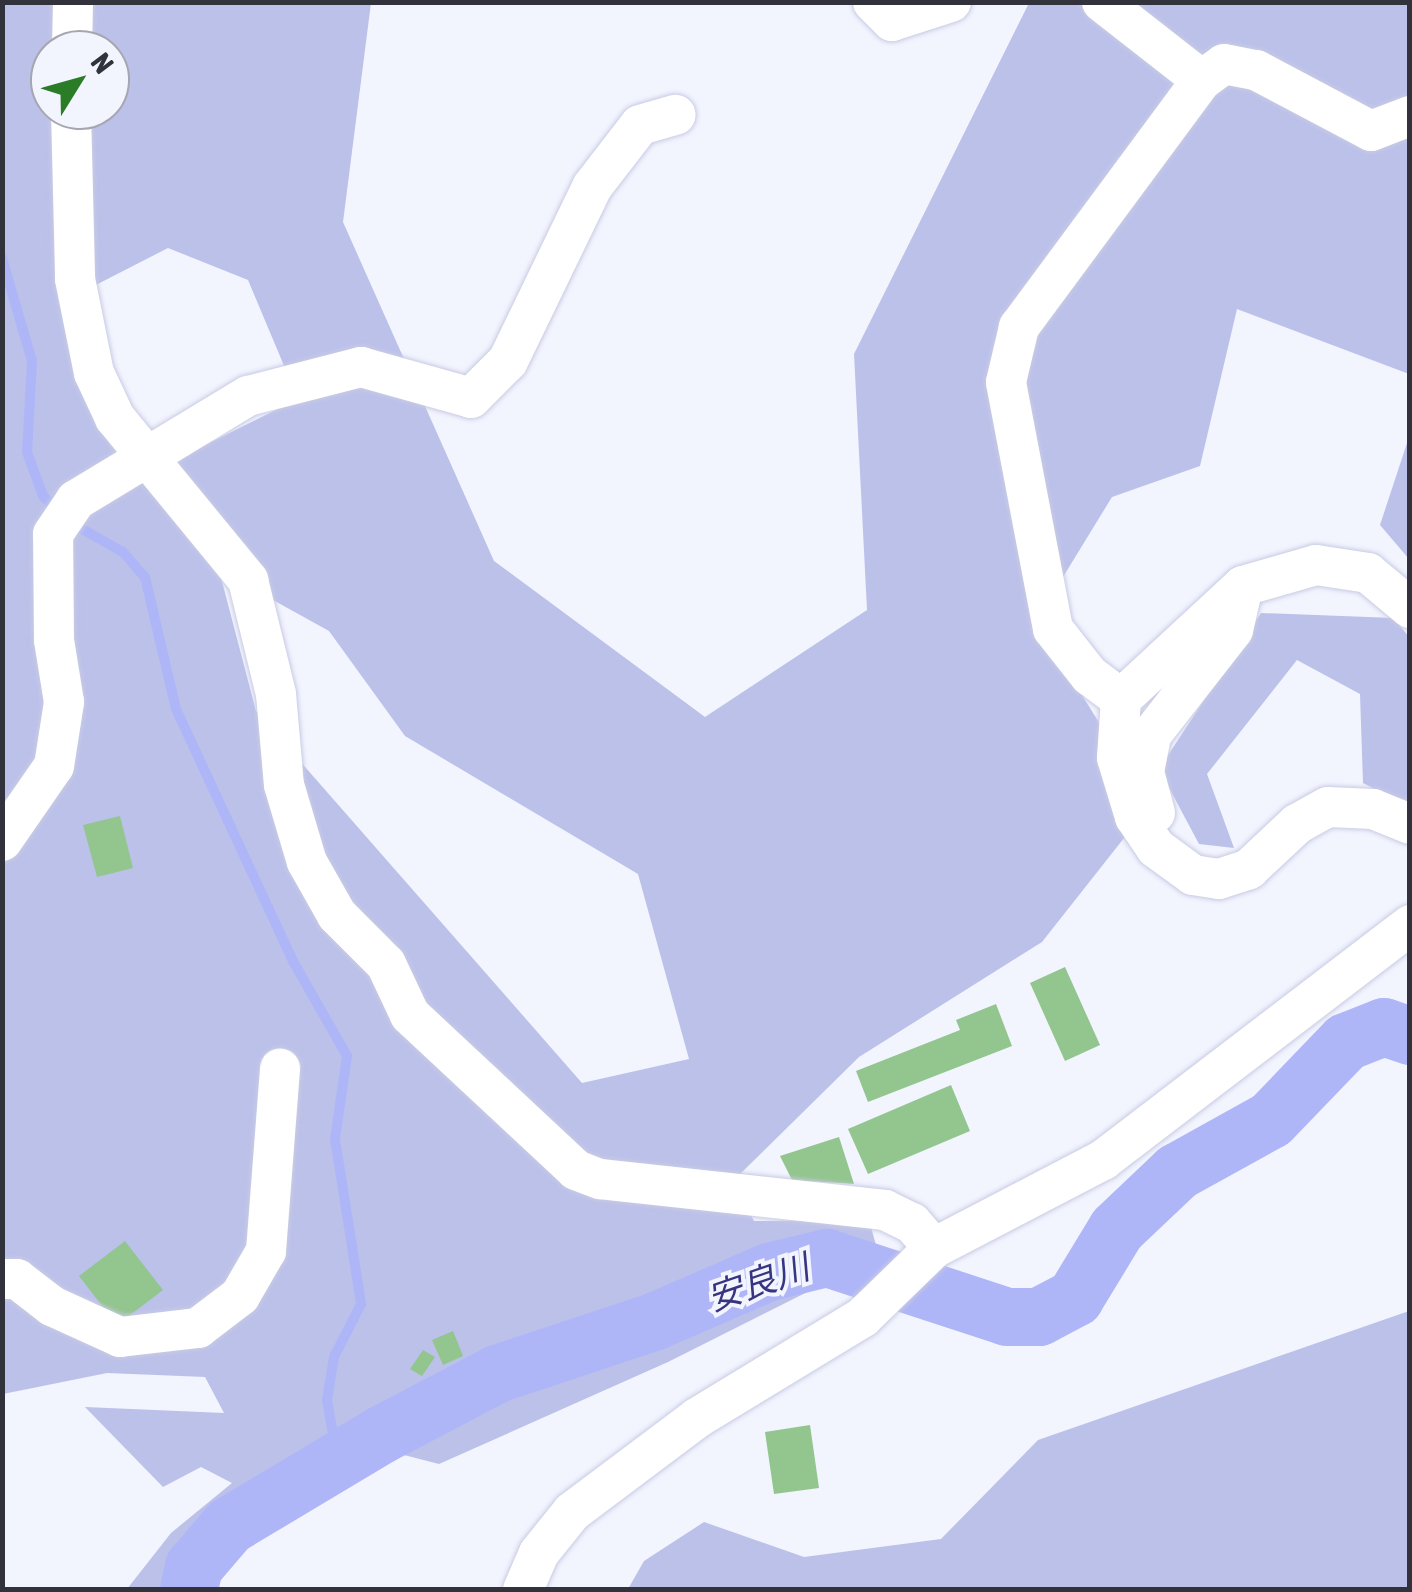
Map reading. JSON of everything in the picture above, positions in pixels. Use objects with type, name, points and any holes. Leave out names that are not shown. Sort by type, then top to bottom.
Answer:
[{"type":"street","points":[[72,30],[73,2]]},
{"type":"street","points":[[873,2],[892,21],[951,2]]},
{"type":"street","points":[[1102,2],[1202,80]]},
{"type":"street","points":[[1120,699],[1090,676],[1054,629],[1006,382],[1019,327],[1202,80],[1224,64],[1256,70],[1371,131],[1410,116]]},
{"type":"street","points":[[2,841],[54,766],[64,702],[54,640],[53,534],[76,500],[143,454],[248,396],[361,367],[472,398],[508,362],[592,186],[640,125],[676,115]]},
{"type":"street","points":[[71,130],[75,278],[94,372],[115,418],[248,580],[276,694],[284,784],[307,862],[337,915],[386,964],[410,1015],[434,1042],[576,1170],[600,1179],[885,1210],[912,1224],[927,1255]]},
{"type":"street","points":[[1410,608],[1368,574],[1316,565],[1243,586],[1120,699],[1117,758],[1135,817],[1156,848],[1193,874],[1219,879],[1248,869],[1297,824],[1328,806],[1373,809],[1410,824]]},
{"type":"street","points":[[1193,874],[1155,815],[1144,772],[1151,736],[1234,630],[1243,586]]},
{"type":"street","points":[[523,1590],[539,1553],[572,1512],[698,1418],[879,1304],[927,1255],[1102,1160],[1410,925]]},
{"type":"street","points":[[2,1279],[17,1279],[52,1306],[120,1337],[198,1328],[240,1296],[266,1251],[280,1069]]},
{"type":"shaded area","points":[[3,3],[371,3],[343,222],[494,561],[705,717],[867,610],[854,354],[1029,3],[1409,3],[1409,374],[1237,309],[1200,466],[1112,497],[1036,621],[1103,729],[1128,833],[1042,942],[859,1057],[733,1181],[754,1221],[869,1220],[879,1256],[668,1362],[439,1464],[404,1455],[383,1426],[187,1547],[171,1589],[127,1589],[171,1533],[232,1483],[201,1467],[163,1487],[85,1407],[224,1413],[205,1377],[107,1373],[3,1394]],"holes":[[[168,248],[248,280],[298,399],[141,477],[88,289]],[[219,570],[329,631],[405,736],[638,874],[689,1059],[582,1083],[256,711]]]},
{"type":"shaded area","points":[[1409,437],[1410,559],[1380,525]]},
{"type":"shaded area","points":[[1261,613],[1394,618],[1409,637],[1409,807],[1363,783],[1360,694],[1297,660],[1207,774],[1234,848],[1199,844],[1159,769]]},
{"type":"shaded area","points":[[1409,1311],[1409,1589],[628,1589],[644,1561],[704,1522],[804,1557],[941,1539],[1038,1440]]},
{"type":"building","points":[[120,816],[133,868],[97,877],[83,825]]},
{"type":"building","points":[[1065,967],[1100,1045],[1065,1061],[1030,983]]},
{"type":"building","points":[[996,1004],[1012,1046],[868,1102],[856,1071],[960,1030],[956,1020]]},
{"type":"building","points":[[951,1085],[970,1131],[868,1174],[848,1129]]},
{"type":"building","points":[[839,1137],[854,1184],[792,1180],[780,1156]]},
{"type":"building","points":[[125,1241],[163,1290],[117,1325],[79,1276]]},
{"type":"building","points":[[453,1331],[463,1356],[443,1365],[432,1340]]},
{"type":"building","points":[[423,1350],[435,1357],[422,1376],[410,1369]]},
{"type":"building","points":[[810,1425],[819,1488],[774,1494],[765,1432]]},
{"type":"waterway","points":[[2,258],[32,361],[27,452],[43,496],[57,509]]},
{"type":"waterway","points":[[73,524],[123,552],[145,577],[176,709],[293,961],[347,1056],[335,1139],[361,1304],[334,1357],[327,1400],[338,1462]]},
{"type":"waterway","name":"安良川","points":[[189,1590],[194,1567],[229,1526],[381,1435],[497,1374],[656,1321],[769,1272],[827,1258],[1007,1317],[1039,1317],[1075,1298],[1117,1229],[1177,1172],[1271,1120],[1346,1042],[1384,1027],[1410,1036]]}]
